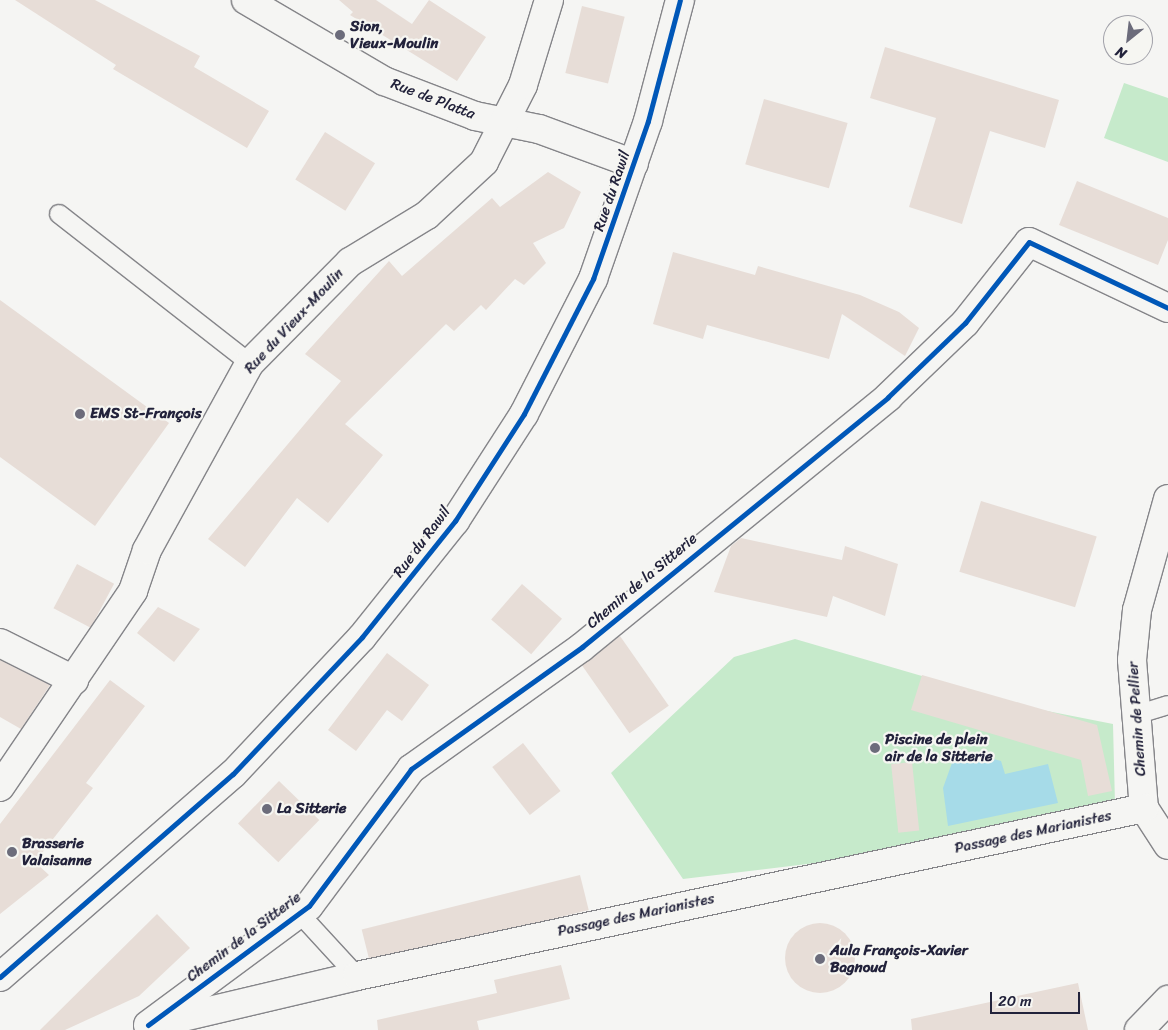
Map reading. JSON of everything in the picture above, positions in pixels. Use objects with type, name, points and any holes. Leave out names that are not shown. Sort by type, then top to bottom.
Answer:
[{"type":"street","name":"Rue de Platta","points":[[246,0],[384,81],[507,124],[539,129],[634,164]]},
{"type":"street","name":"Rue du Vieux-Moulin","points":[[0,787],[133,591],[147,550],[250,363],[350,262],[427,215],[484,162],[507,124],[549,0]]},
{"type":"street","name":"Rue du Rawil","points":[[0,976],[233,774],[292,714],[410,580],[490,469],[545,375],[593,279],[634,164],[680,0]]},
{"type":"street","name":"Chemin de la Sitterie","points":[[139,1028],[299,913],[411,769],[582,647],[888,397],[965,323],[1029,242],[1168,308]]},
{"type":"street","name":"Chemin de Pellier","points":[[1168,499],[1137,610],[1132,660],[1139,714],[1144,808],[1168,845]]},
{"type":"street","points":[[0,643],[74,680]]},
{"type":"street","name":"Passage des Marianistes","points":[[139,1028],[357,976],[1144,808]]},
{"type":"street","points":[[1139,1030],[1168,1000]]},
{"type":"lane","points":[[59,214],[250,363]]},
{"type":"lane","points":[[1139,714],[1168,704]]},
{"type":"lane","points":[[299,913],[357,976]]},
{"type":"green space","points":[[1124,83],[1168,98],[1168,162],[1104,138]]},
{"type":"green space","name":"Piscine de plein air de la Sitterie","points":[[795,639],[1032,708],[1113,724],[1115,804],[898,853],[683,879],[611,773],[734,657]]},
{"type":"water","points":[[957,749],[1001,761],[1005,774],[1048,764],[1058,803],[948,826],[943,788]]},
{"type":"building","points":[[15,0],[95,0],[200,56],[194,67],[269,111],[247,148],[113,69],[116,65]]},
{"type":"building","points":[[339,0],[376,0],[412,24],[429,0],[486,37],[457,81],[350,15],[353,12]]},
{"type":"building","points":[[582,6],[625,17],[608,84],[565,73]]},
{"type":"building","points":[[885,47],[1059,100],[1045,148],[990,131],[962,224],[909,207],[936,118],[870,98]]},
{"type":"building","points":[[764,99],[848,123],[829,188],[745,164]]},
{"type":"building","points":[[325,132],[375,163],[345,211],[295,179]]},
{"type":"building","points":[[548,172],[581,192],[564,228],[533,243],[546,263],[524,285],[515,279],[486,310],[481,305],[454,331],[446,324],[345,424],[383,455],[328,523],[297,498],[245,567],[208,539],[341,381],[305,354],[389,261],[402,276],[492,198],[500,207]]},
{"type":"building","points":[[1077,181],[1168,218],[1168,240],[1158,265],[1059,225]]},
{"type":"building","points":[[673,252],[755,275],[758,266],[860,295],[899,312],[919,328],[905,356],[842,314],[829,359],[707,325],[703,339],[653,324]]},
{"type":"building","name":"EMS St-François","points":[[0,300],[169,423],[95,526],[0,457]]},
{"type":"building","points":[[981,501],[1097,536],[1075,607],[959,572]]},
{"type":"building","points":[[741,538],[842,560],[845,546],[898,564],[885,616],[833,596],[827,617],[714,592],[731,546]]},
{"type":"building","points":[[77,564],[114,584],[91,628],[54,608]]},
{"type":"building","points":[[522,584],[562,619],[531,654],[491,619]]},
{"type":"building","points":[[158,607],[200,629],[174,662],[137,633]]},
{"type":"building","points":[[620,636],[669,706],[629,733],[581,664]]},
{"type":"building","points":[[387,653],[429,685],[402,721],[387,710],[356,751],[328,730]]},
{"type":"building","points":[[0,660],[50,685],[21,729],[0,717]]},
{"type":"building","points":[[922,675],[1097,725],[1112,791],[1088,796],[1081,760],[911,710]]},
{"type":"building","points":[[110,680],[145,706],[86,783],[93,788],[35,862],[49,875],[0,914],[0,824]]},
{"type":"building","points":[[523,743],[561,791],[530,815],[492,767]]},
{"type":"building","points":[[912,762],[919,831],[898,833],[891,764]]},
{"type":"building","points":[[279,781],[319,820],[278,862],[238,823]]},
{"type":"building","points":[[580,875],[589,910],[370,964],[362,929]]},
{"type":"building","points":[[157,914],[190,948],[139,996],[65,1030],[40,1030]]},
{"type":"building","name":"Aula François-Xavier Bagnoud","points":[[820,923],[833,926],[845,933],[852,945],[855,958],[852,971],[845,983],[833,990],[820,993],[807,990],[795,983],[788,971],[785,958],[788,945],[795,933],[807,926]]},
{"type":"building","points":[[561,965],[570,999],[477,1021],[479,1030],[378,1030],[377,1020],[497,993],[494,980]]},
{"type":"building","points":[[1078,983],[1088,1030],[912,1030],[911,1019]]},
{"type":"cycle path","points":[[0,977],[233,774],[362,637],[455,521],[524,414],[593,279],[648,121],[680,0]]},
{"type":"cycle path","points":[[148,1025],[309,906],[411,769],[582,647],[888,397],[965,323],[1029,242],[1168,308]]},
{"type":"place","name":"Sion, Vieux-Moulin","points":[[340,35]]},
{"type":"place","name":"EMS St-François","points":[[80,414]]},
{"type":"place","name":"Piscine de plein air de la Sitterie","points":[[875,748]]},
{"type":"place","name":"La Sitterie","points":[[267,809]]},
{"type":"place","name":"Brasserie Valaisanne","points":[[12,852]]},
{"type":"place","name":"Aula François-Xavier Bagnoud","points":[[820,959]]}]
